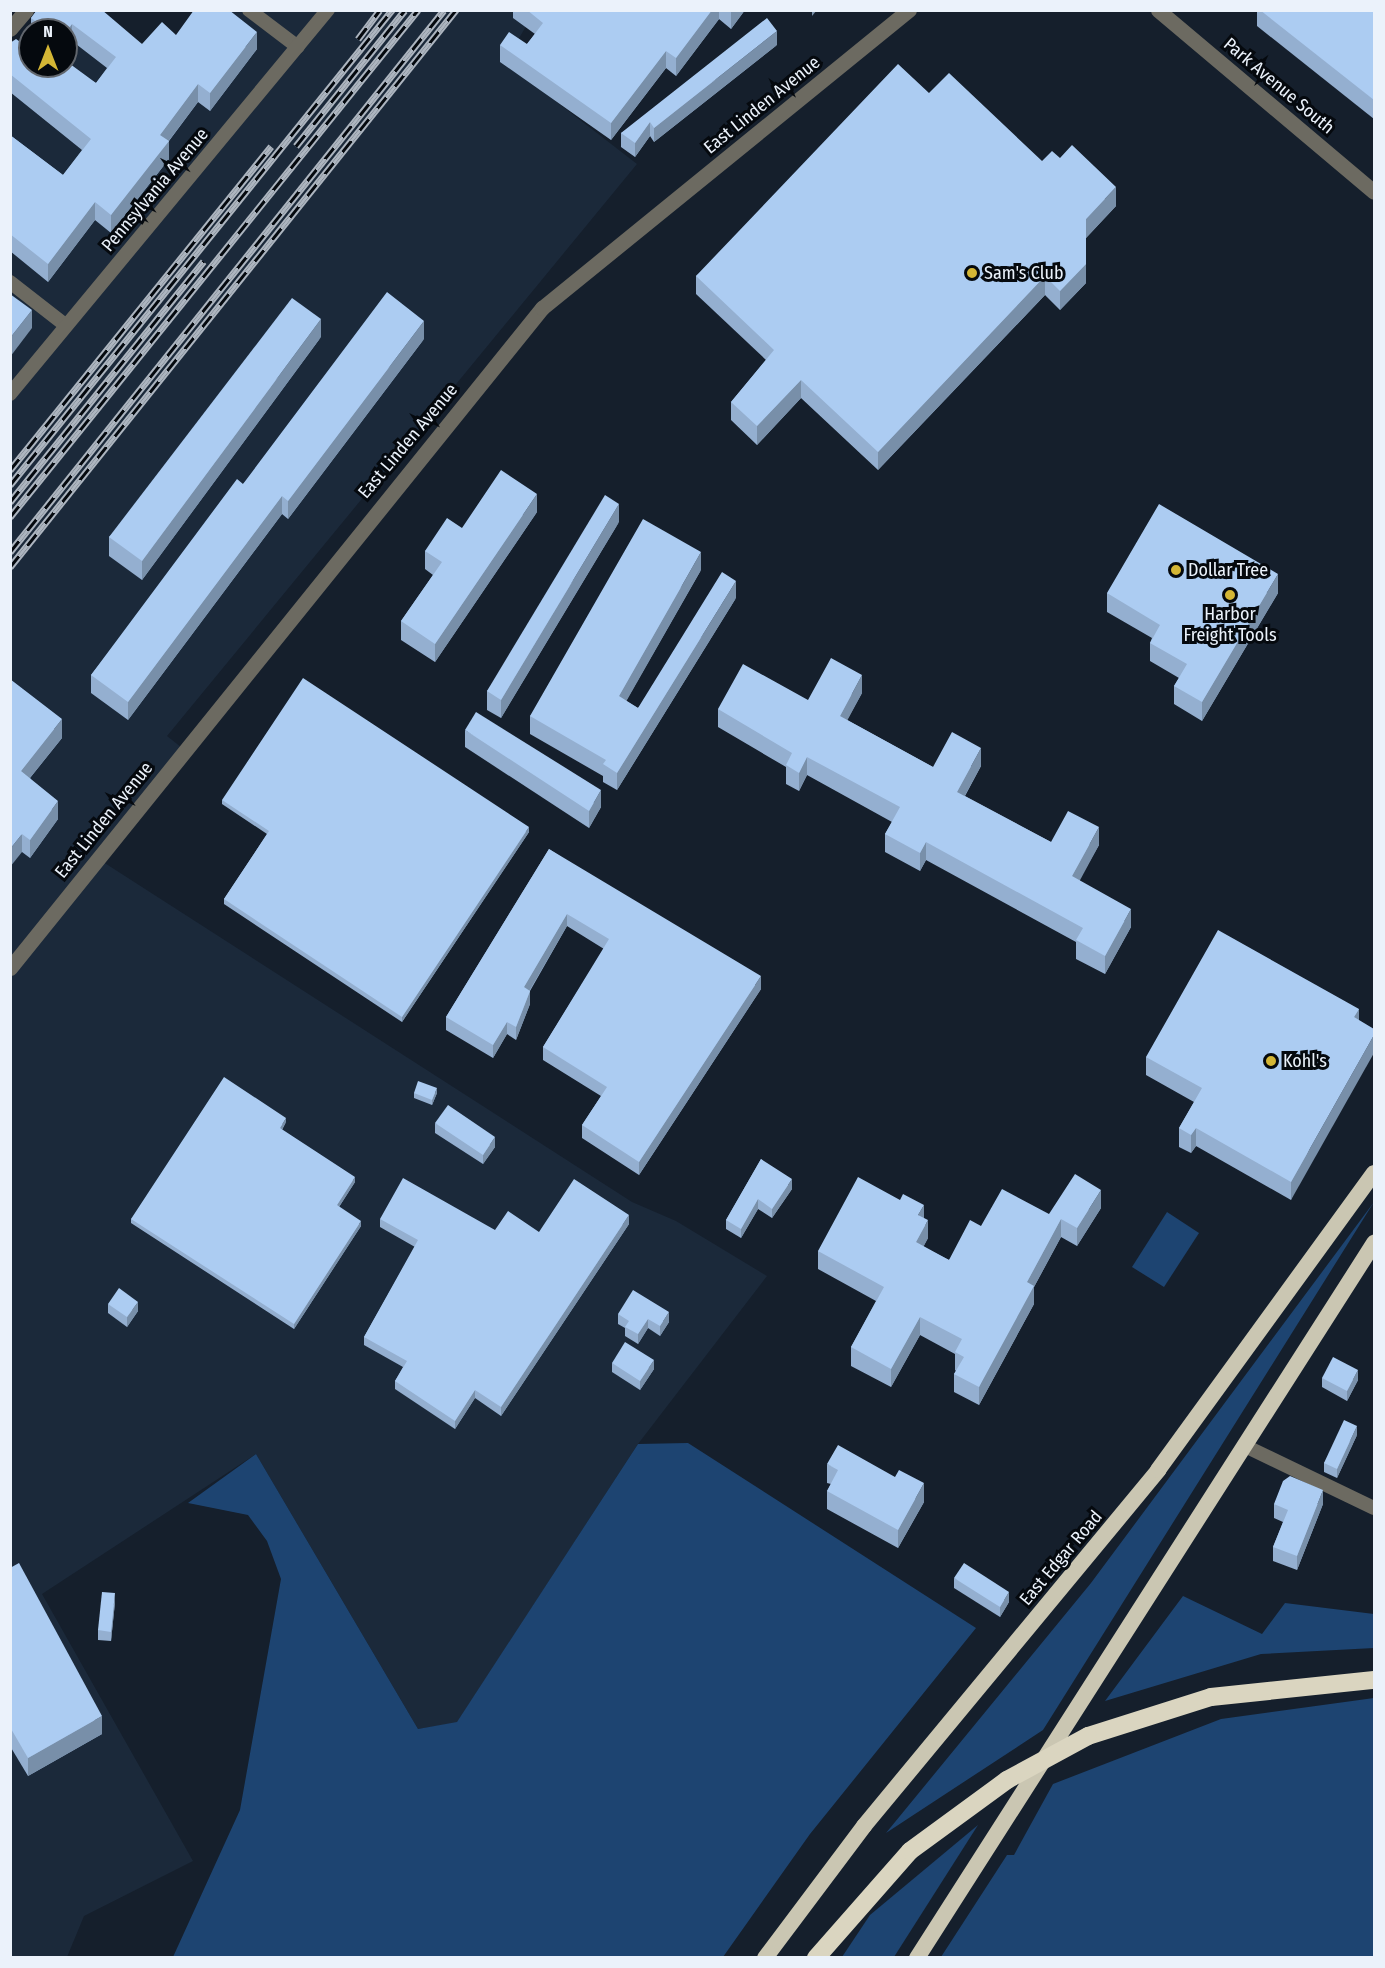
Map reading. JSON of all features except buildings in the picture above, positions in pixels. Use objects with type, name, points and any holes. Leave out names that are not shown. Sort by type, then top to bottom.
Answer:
[{"type":"highway","name":"East Edgar Road","points":[[765,1958],[857,1835],[1158,1470],[1374,1173]]},
{"type":"highway","points":[[917,1958],[1374,1243]]},
{"type":"highway","points":[[816,1958],[910,1851],[1007,1780],[1088,1736],[1210,1697],[1374,1680]]},
{"type":"street","points":[[10,29],[26,10]]},
{"type":"street","points":[[249,10],[298,47]]},
{"type":"street","name":"Pennsylvania Avenue","points":[[10,394],[328,10]]},
{"type":"street","name":"East Linden Avenue","points":[[10,968],[542,308],[909,10]]},
{"type":"street","name":"Park Avenue South","points":[[1158,10],[1374,192]]},
{"type":"street","points":[[10,282],[65,325]]},
{"type":"street","points":[[1245,1446],[1374,1508]]},
{"type":"shaded area","points":[[70,11],[165,74],[216,11],[535,11],[505,62],[637,164],[167,736],[186,751],[100,860],[632,1202],[676,1221],[767,1276],[638,1444],[457,1723],[418,1729],[256,1454],[42,1594],[193,1861],[84,1916],[67,1957],[11,1958],[11,85],[18,78],[78,78],[78,18],[69,18]]},
{"type":"shaded area","points":[[1374,1202],[1043,1730],[886,1833],[1091,1583]]},
{"type":"shaded area","points":[[1167,1212],[1199,1233],[1164,1287],[1132,1267]]},
{"type":"shaded area","points":[[688,1443],[976,1628],[810,1834],[723,1957],[173,1957],[240,1810],[281,1579],[267,1541],[248,1515],[188,1503],[256,1454],[418,1729],[457,1722],[638,1444]]},
{"type":"shaded area","points":[[1183,1596],[1262,1634],[1285,1603],[1374,1614],[1374,1648],[1261,1654],[1105,1701]]},
{"type":"shaded area","points":[[1374,1698],[1374,1957],[941,1957],[1007,1855],[1014,1855],[1053,1784],[1221,1719]]},
{"type":"shaded area","points":[[978,1825],[894,1957],[842,1957],[870,1915]]},
{"type":"railway","points":[[358,39],[380,10]]},
{"type":"railway","points":[[10,485],[392,10]]},
{"type":"railway","points":[[296,146],[405,10]]},
{"type":"railway","points":[[10,517],[418,10]]},
{"type":"railway","points":[[10,552],[444,10]]},
{"type":"railway","points":[[10,567],[456,10]]},
{"type":"railway","points":[[10,470],[271,146]]},
{"type":"railway","points":[[10,502],[204,261]]},
{"type":"place","name":"Sam's Club","points":[[972,273]]},
{"type":"place","name":"Dollar Tree","points":[[1176,570]]},
{"type":"place","name":"Harbor Freight Tools","points":[[1230,595]]},
{"type":"place","name":"Kohl's","points":[[1271,1061]]}]
